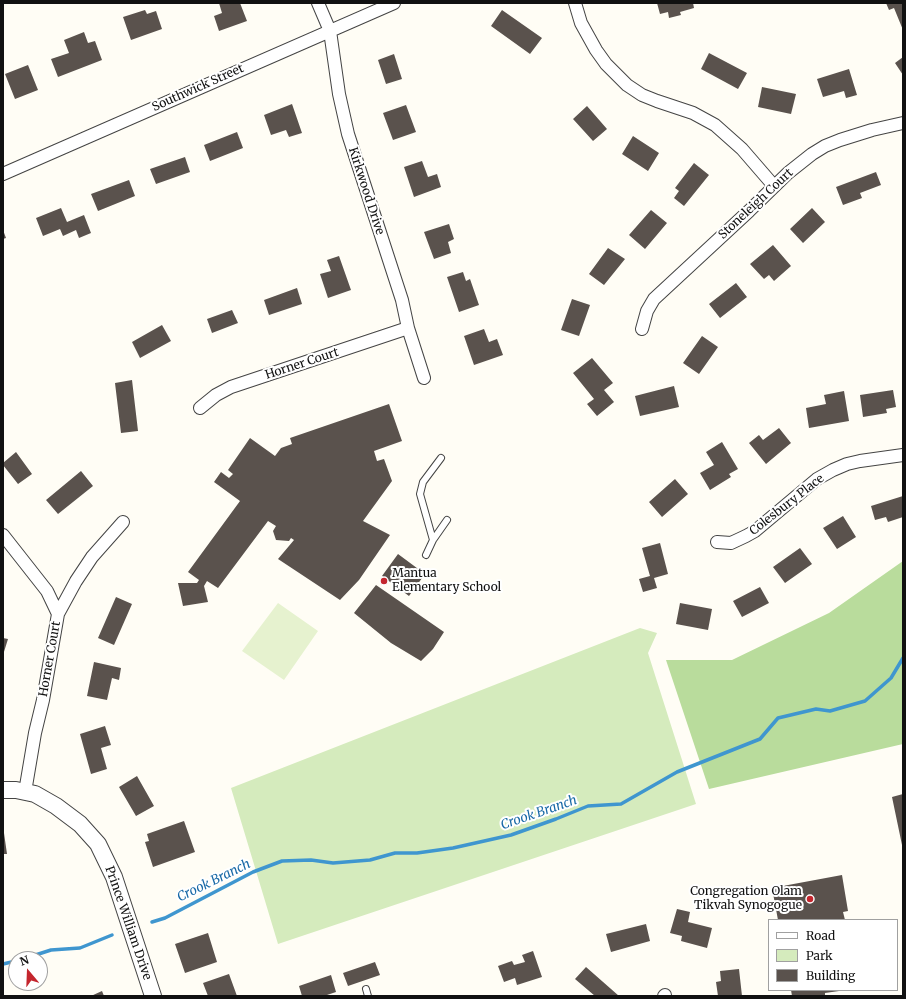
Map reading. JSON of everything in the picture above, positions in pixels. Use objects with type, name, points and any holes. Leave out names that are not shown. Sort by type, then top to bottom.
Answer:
[{"type":"street","name":"Kirkwood Drive","points":[[318,3],[330,31],[339,94],[348,134],[402,300],[408,328],[424,378]]},
{"type":"street","name":"Southwick Street","points":[[3,174],[306,40],[394,3]]},
{"type":"street","points":[[575,3],[581,22],[596,50],[610,69],[627,85],[642,95],[693,113],[715,125],[728,134],[774,186]]},
{"type":"street","name":"Stoneleigh Court","points":[[642,329],[647,311],[654,299],[788,173],[825,146],[846,138],[903,123]]},
{"type":"street","name":"Horner Court","points":[[200,408],[216,394],[231,387],[408,328]]},
{"type":"street","name":"Colesbury Place","points":[[717,542],[731,543],[755,531],[817,480],[833,470],[847,464],[860,461],[903,455]]},
{"type":"street","name":"Horner Court","points":[[25,792],[58,614],[76,581],[92,557],[123,522]]},
{"type":"street","points":[[3,535],[47,591],[58,614]]},
{"type":"street","name":"Prince William Drive","points":[[3,790],[16,790],[35,794],[70,815],[98,844],[114,877],[153,996]]},
{"type":"lane","points":[[433,540],[420,494],[423,482],[441,458]]},
{"type":"lane","points":[[426,555],[433,540],[448,520]]},
{"type":"lane","points":[[366,989],[368,996]]},
{"type":"green space","points":[[903,561],[903,744],[709,789],[666,660],[732,660],[829,613]]},
{"type":"green space","points":[[278,603],[318,631],[284,680],[242,651]]},
{"type":"green space","points":[[640,628],[657,633],[648,653],[696,804],[278,944],[231,788]]},
{"type":"building","points":[[219,3],[240,3],[247,21],[219,31],[214,16],[222,13]]},
{"type":"building","points":[[657,3],[693,3],[694,8],[680,12],[681,15],[669,18],[668,12],[660,14]]},
{"type":"building","points":[[886,3],[903,3],[903,30],[894,8],[889,10]]},
{"type":"building","points":[[145,10],[147,14],[156,11],[162,29],[131,40],[123,17]]},
{"type":"building","points":[[502,10],[542,38],[530,54],[491,26]]},
{"type":"building","points":[[84,32],[88,43],[95,41],[102,60],[58,77],[51,59],[69,53],[64,40]]},
{"type":"building","points":[[709,53],[747,73],[738,89],[701,69]]},
{"type":"building","points":[[394,54],[402,79],[386,84],[378,60]]},
{"type":"building","points":[[903,57],[903,75],[895,63]]},
{"type":"building","points":[[28,65],[38,90],[15,99],[5,74]]},
{"type":"building","points":[[849,69],[857,95],[846,98],[844,91],[823,97],[817,79]]},
{"type":"building","points":[[762,87],[796,94],[791,114],[758,107]]},
{"type":"building","points":[[292,104],[302,133],[289,137],[286,130],[271,135],[264,115]]},
{"type":"building","points":[[406,105],[416,132],[393,140],[383,113]]},
{"type":"building","points":[[587,106],[607,129],[593,141],[573,119]]},
{"type":"building","points":[[237,132],[243,148],[210,161],[204,145]]},
{"type":"building","points":[[633,136],[659,153],[648,171],[622,154]]},
{"type":"building","points":[[185,157],[190,172],[156,184],[150,169]]},
{"type":"building","points":[[422,161],[428,177],[437,174],[441,187],[414,197],[404,167]]},
{"type":"building","points":[[694,163],[709,175],[684,206],[674,198],[679,191],[675,188]]},
{"type":"building","points":[[876,172],[881,185],[860,193],[862,198],[843,205],[836,187]]},
{"type":"building","points":[[129,180],[135,196],[98,211],[91,194]]},
{"type":"building","points":[[61,208],[67,222],[84,215],[91,233],[79,238],[76,230],[63,236],[60,229],[43,236],[36,218]]},
{"type":"building","points":[[812,208],[825,222],[803,243],[790,229]]},
{"type":"building","points":[[651,210],[667,223],[645,249],[629,235]]},
{"type":"building","points":[[449,224],[454,239],[448,242],[451,253],[434,259],[424,232]]},
{"type":"building","points":[[3,230],[6,238],[3,239]]},
{"type":"building","points":[[773,245],[791,266],[774,281],[769,275],[764,279],[750,264]]},
{"type":"building","points":[[608,248],[625,259],[604,285],[589,274]]},
{"type":"building","points":[[339,256],[351,290],[328,298],[320,274],[331,271],[327,260]]},
{"type":"building","points":[[463,272],[466,281],[470,279],[479,305],[459,312],[447,277]]},
{"type":"building","points":[[736,283],[747,297],[720,318],[709,304]]},
{"type":"building","points":[[297,288],[302,304],[269,315],[264,300]]},
{"type":"building","points":[[572,299],[590,305],[579,336],[561,330]]},
{"type":"building","points":[[232,310],[238,323],[212,333],[207,319]]},
{"type":"building","points":[[162,325],[171,341],[140,358],[132,342]]},
{"type":"building","points":[[484,329],[489,342],[497,339],[503,355],[474,365],[464,336]]},
{"type":"building","points":[[702,336],[718,347],[699,374],[683,363]]},
{"type":"building","points":[[592,358],[613,383],[604,390],[614,402],[597,416],[587,404],[594,399],[573,373]]},
{"type":"building","points":[[132,380],[138,431],[121,433],[115,383]]},
{"type":"building","points":[[674,386],[679,407],[640,416],[635,396]]},
{"type":"building","points":[[893,390],[896,407],[886,409],[887,413],[863,417],[860,395]]},
{"type":"building","points":[[844,391],[849,421],[809,428],[806,408],[826,404],[824,395]]},
{"type":"building","points":[[389,404],[402,441],[374,451],[377,461],[384,459],[392,481],[363,521],[390,535],[359,580],[340,600],[278,559],[294,540],[291,538],[289,541],[276,540],[273,531],[276,526],[268,521],[218,588],[207,581],[204,586],[208,602],[183,606],[178,583],[197,583],[199,580],[188,572],[240,501],[214,482],[221,472],[229,478],[233,474],[228,470],[250,438],[275,456],[281,448],[292,444],[290,438]]},
{"type":"building","points":[[779,428],[791,443],[766,464],[749,443],[759,435],[763,440]]},
{"type":"building","points":[[722,442],[738,469],[729,474],[731,477],[710,490],[700,473],[714,465],[706,452]]},
{"type":"building","points":[[16,452],[32,474],[18,484],[3,465],[3,463]]},
{"type":"building","points":[[81,471],[93,486],[58,514],[46,500]]},
{"type":"building","points":[[675,479],[688,494],[662,517],[649,502]]},
{"type":"building","points":[[903,496],[903,517],[888,522],[886,517],[875,520],[871,506]]},
{"type":"building","points":[[843,516],[856,537],[837,549],[823,528]]},
{"type":"building","points":[[660,543],[668,574],[654,578],[657,588],[643,592],[639,579],[650,576],[642,548]]},
{"type":"building","points":[[800,548],[812,564],[785,583],[773,567]]},
{"type":"building","points":[[398,554],[425,574],[409,596],[382,576]]},
{"type":"building","points":[[376,585],[444,632],[433,649],[421,661],[391,643],[354,613]]},
{"type":"building","points":[[760,587],[769,603],[742,617],[733,601]]},
{"type":"building","points":[[116,597],[132,604],[114,645],[98,638]]},
{"type":"building","points":[[680,603],[712,609],[708,630],[676,624]]},
{"type":"building","points":[[3,638],[8,639],[3,655]]},
{"type":"building","points":[[94,662],[121,668],[119,680],[112,678],[107,700],[87,696]]},
{"type":"building","points":[[105,726],[111,745],[101,748],[107,769],[91,774],[80,734]]},
{"type":"building","points":[[137,776],[154,806],[136,816],[119,787]]},
{"type":"building","points":[[903,794],[903,844],[902,845],[892,797]]},
{"type":"building","points":[[184,821],[195,852],[153,867],[145,842],[149,841],[147,834]]},
{"type":"building","points":[[4,833],[7,854],[3,854]]},
{"type":"building","name":"Congregation Olam Tikvah Synogogue","points":[[842,875],[848,911],[843,912],[845,919],[778,919],[772,888]]},
{"type":"building","points":[[677,909],[690,912],[688,922],[712,928],[707,948],[681,941],[682,936],[670,933]]},
{"type":"building","points":[[646,924],[650,941],[611,952],[606,934]]},
{"type":"building","points":[[208,933],[217,962],[185,973],[175,944]]},
{"type":"building","points":[[533,951],[542,977],[517,985],[515,978],[504,982],[498,966],[512,961],[514,965],[525,962],[522,955]]},
{"type":"building","points":[[375,962],[380,975],[348,986],[343,973]]},
{"type":"building","points":[[586,967],[619,996],[595,996],[575,979]]},
{"type":"building","points":[[739,969],[742,996],[718,996],[716,982],[721,981],[720,971]]},
{"type":"building","points":[[229,974],[237,996],[208,996],[203,983]]},
{"type":"building","points":[[331,975],[336,992],[324,996],[302,996],[299,986]]},
{"type":"building","points":[[102,991],[104,996],[91,996]]},
{"type":"building","points":[[791,991],[839,991],[825,993],[825,996],[792,996]]},
{"type":"waterway","name":"Crook Branch","points":[[152,922],[165,918],[253,872],[282,861],[311,860],[333,863],[370,860],[395,853],[417,853],[453,848],[511,835],[588,806],[621,804],[677,772],[760,739],[778,718],[816,709],[830,711],[865,701],[891,678],[903,658]]},
{"type":"waterway","name":"Crook Branch","points":[[48,951],[80,948],[112,935]]},
{"type":"waterway","name":"Crook Branch","points":[[3,964],[8,963]]},
{"type":"place","name":"Mantua Elementary School","points":[[384,581]]},
{"type":"place","name":"Congregation Olam Tikvah Synogogue","points":[[810,899]]}]
